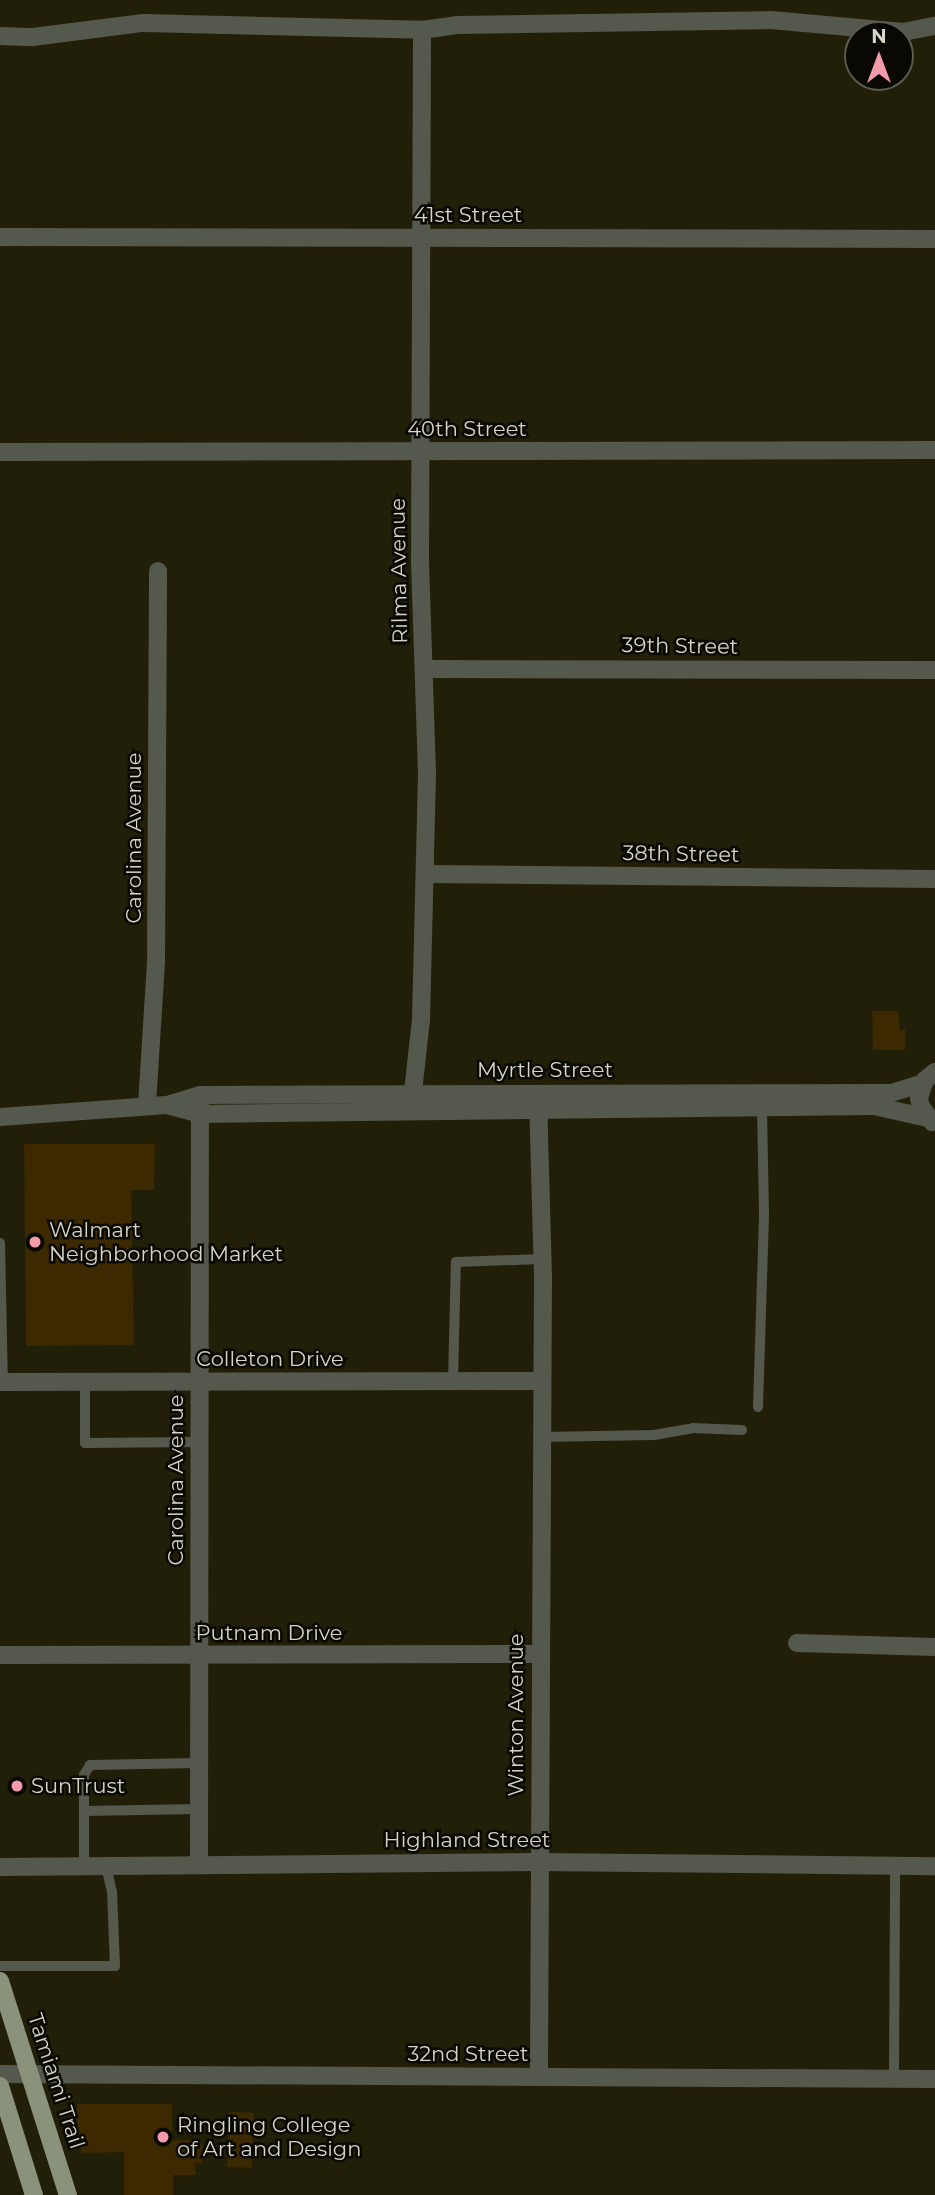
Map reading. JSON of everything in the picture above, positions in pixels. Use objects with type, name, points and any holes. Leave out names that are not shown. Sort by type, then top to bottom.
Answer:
[{"type":"main road","name":"Tamiami Trail","points":[[0,1981],[68,2195]]},
{"type":"main road","points":[[0,2086],[34,2195]]},
{"type":"street","points":[[0,36],[33,37],[143,23],[422,30],[457,25],[771,20],[903,32],[935,26]]},
{"type":"street","name":"Rilma Avenue","points":[[412,1101],[421,1020],[426,874],[420,452],[422,30]]},
{"type":"street","name":"41st Street","points":[[0,237],[935,239]]},
{"type":"street","name":"40th Street","points":[[0,452],[935,450]]},
{"type":"street","name":"Carolina Avenue","points":[[147,1105],[156,962],[158,571]]},
{"type":"street","name":"39th Street","points":[[424,669],[935,670]]},
{"type":"street","name":"38th Street","points":[[426,874],[935,879]]},
{"type":"street","points":[[929,1078],[919,1098],[931,1121]]},
{"type":"street","name":"Myrtle Street","points":[[538,1102],[891,1093],[929,1078]]},
{"type":"street","name":"Carolina Avenue","points":[[198,1865],[200,1095]]},
{"type":"street","name":"Myrtle Street","points":[[167,1105],[200,1095],[762,1108],[874,1106],[931,1121]]},
{"type":"street","name":"Myrtle Street","points":[[0,1117],[147,1105],[167,1105],[200,1114],[412,1101]]},
{"type":"street","name":"Winton Avenue","points":[[538,1102],[542,1259],[539,2077]]},
{"type":"street","name":"Colleton Drive","points":[[1,1382],[541,1381]]},
{"type":"street","points":[[797,1643],[935,1647]]},
{"type":"street","name":"Putnam Drive","points":[[0,1655],[539,1654]]},
{"type":"street","name":"Highland Street","points":[[0,1867],[538,1862],[935,1866]]},
{"type":"street","name":"32nd Street","points":[[0,2074],[935,2080]]},
{"type":"lane","points":[[758,1407],[764,1213],[762,1108]]},
{"type":"lane","points":[[0,1243],[1,1382]]},
{"type":"lane","points":[[453,1381],[456,1262],[542,1259]]},
{"type":"lane","points":[[85,1382],[85,1443],[198,1442]]},
{"type":"lane","points":[[541,1437],[654,1435],[693,1428],[742,1430]]},
{"type":"lane","points":[[84,1867],[84,1775],[90,1765],[198,1763]]},
{"type":"lane","points":[[84,1811],[198,1809]]},
{"type":"lane","points":[[894,2079],[895,1865]]},
{"type":"lane","points":[[0,1966],[116,1966],[112,1892],[106,1867]]},
{"type":"building","points":[[872,1011],[898,1011],[900,1031],[905,1029],[905,1050],[873,1050]]},
{"type":"building","points":[[24,1144],[155,1144],[154,1190],[131,1190],[134,1345],[26,1346]]},
{"type":"building","points":[[77,2104],[172,2104],[172,2140],[202,2140],[202,2163],[195,2163],[196,2175],[173,2175],[173,2195],[124,2195],[124,2152],[81,2153],[81,2134],[77,2134]]},
{"type":"building","points":[[229,2112],[254,2113],[252,2168],[227,2167]]},
{"type":"place","name":"Walmart Neighborhood Market","points":[[35,1242]]},
{"type":"place","name":"SunTrust","points":[[17,1786]]},
{"type":"place","name":"Ringling College of Art and Design","points":[[163,2137]]}]
